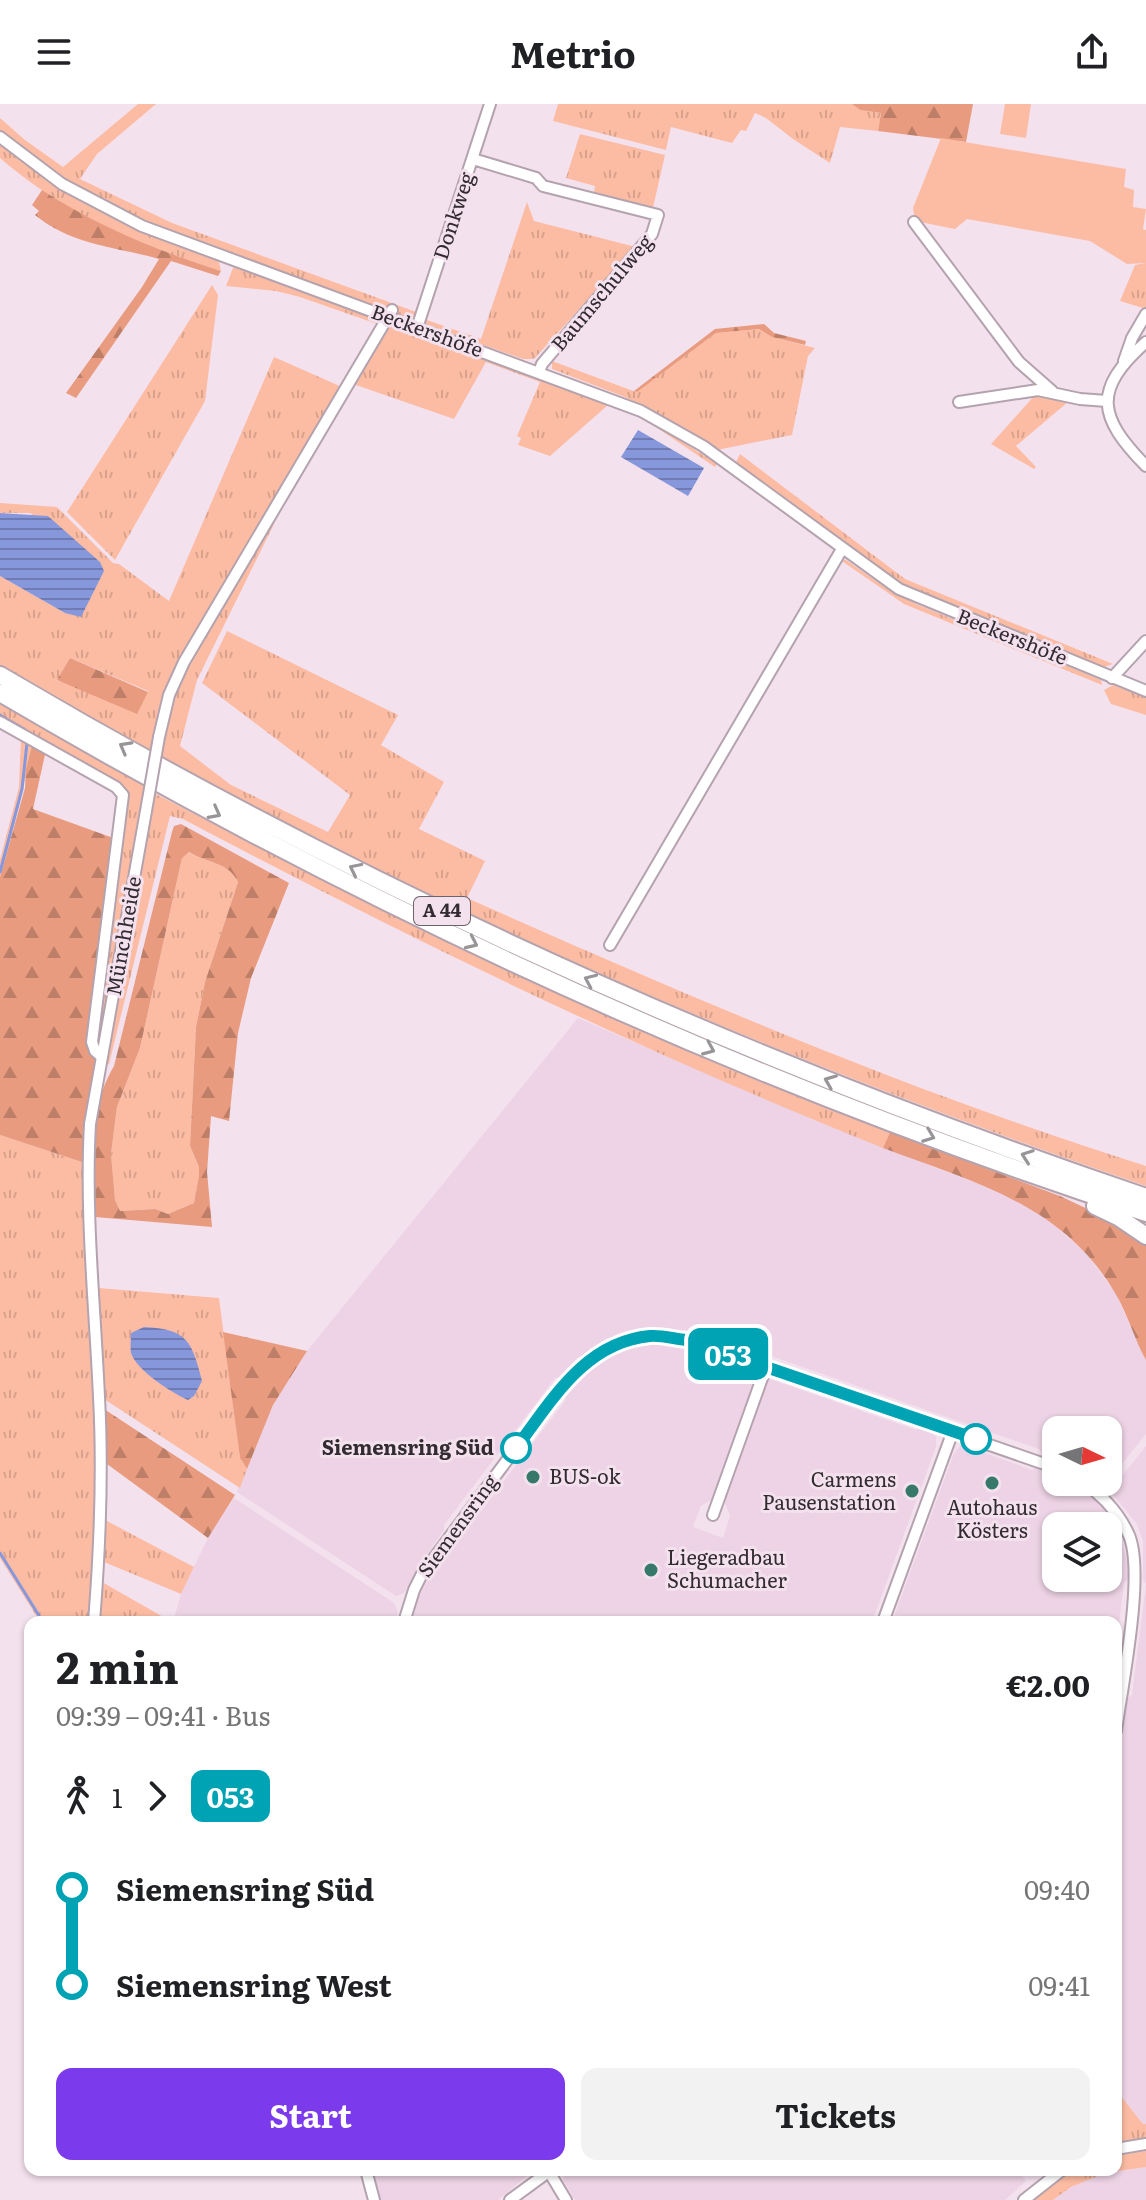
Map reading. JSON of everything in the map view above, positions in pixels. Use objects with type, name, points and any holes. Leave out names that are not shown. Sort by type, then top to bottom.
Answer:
[{"type":"highway","name":"A 44","points":[[0,675],[142,757],[298,840],[554,963],[834,1083],[1146,1197]]},
{"type":"highway","name":"A 44","points":[[0,693],[259,837],[495,954],[804,1088],[1048,1180],[1146,1213]]},
{"type":"highway","points":[[1048,1180],[1065,1192],[1118,1217],[1146,1236]]},
{"type":"highway","points":[[1101,1181],[1146,1189]]},
{"type":"street","name":"Donkweg","points":[[417,328],[490,104]]},
{"type":"street","name":"Beckershöfe","points":[[0,137],[56,180],[122,217],[189,245],[390,314],[417,328],[626,404],[683,433],[885,581],[918,599],[1146,691]]},
{"type":"street","name":"Baumschulweg","points":[[473,159],[536,178],[543,186],[658,215],[652,234],[542,364],[539,372]]},
{"type":"street","points":[[914,222],[1019,362],[1052,391]]},
{"type":"street","name":"Münchheide","points":[[94,1616],[101,1537],[100,1401],[88,1171],[90,1124],[159,737],[169,695],[184,662],[390,314]]},
{"type":"street","points":[[1146,314],[1111,383],[1107,401],[1114,430],[1146,466]]},
{"type":"street","points":[[1123,363],[1146,342]]},
{"type":"street","points":[[959,402],[1014,392],[1052,391],[1076,399],[1107,401]]},
{"type":"street","points":[[610,945],[842,549]]},
{"type":"street","points":[[1112,678],[1146,641]]},
{"type":"street","points":[[0,722],[116,787],[123,795],[92,1042],[96,1053],[102,1057]]},
{"type":"street","name":"Siemensring","points":[[406,1616],[414,1590],[435,1556],[558,1392],[588,1359],[615,1343],[652,1336],[687,1340],[1042,1463]]},
{"type":"street","points":[[713,1515],[766,1367]]},
{"type":"street","points":[[885,1616],[953,1431]]},
{"type":"street","points":[[1103,1496],[1129,1534],[1135,1564],[1122,1686]]},
{"type":"street","points":[[1122,2148],[1146,2144]]},
{"type":"street","points":[[368,2176],[374,2200]]},
{"type":"street","points":[[510,2200],[542,2176]]},
{"type":"street","points":[[552,2176],[566,2200]]},
{"type":"street","points":[[1024,2200],[1054,2176]]},
{"type":"shaded area","points":[[578,1018],[817,1121],[1001,1193],[1041,1214],[1085,1252],[1116,1294],[1146,1360],[1146,1434],[1122,1464],[1122,1416],[1042,1416],[1042,1454],[1039,1449],[722,1339],[718,1342],[686,1332],[655,1328],[615,1335],[575,1360],[560,1377],[555,1378],[444,1525],[444,1530],[404,1593],[396,1596],[237,1492],[273,1405],[307,1351]]},
{"type":"shaded area","points":[[656,1343],[674,1345],[715,1356],[717,1360],[754,1374],[756,1379],[717,1493],[701,1506],[693,1527],[723,1538],[730,1516],[726,1496],[766,1382],[770,1379],[916,1430],[929,1431],[936,1436],[936,1447],[874,1616],[413,1616],[432,1572],[565,1401],[565,1396],[579,1378],[600,1360],[617,1351]]},
{"type":"shaded area","points":[[961,1445],[983,1449],[985,1453],[1032,1470],[1036,1467],[1042,1469],[1042,1496],[1093,1496],[1107,1510],[1042,1512],[1042,1592],[1122,1592],[1122,1543],[1128,1563],[1128,1579],[1124,1583],[1120,1616],[894,1616],[954,1453]]},
{"type":"shaded area","points":[[1146,1446],[1146,1584],[1143,1580],[1143,1541],[1137,1524],[1114,1496],[1122,1496],[1122,1476]]},
{"type":"shaded area","points":[[234,1498],[394,1603],[397,1616],[175,1616],[181,1594],[209,1536]]},
{"type":"shaded area","points":[[1146,1584],[1146,2124],[1122,2098],[1122,1734],[1128,1698],[1132,1695]]},
{"type":"shaded area","points":[[1146,2167],[1146,2200],[1053,2200],[1071,2187],[1098,2176],[1122,2176],[1122,2171]]},
{"type":"shaded area","points":[[374,2176],[527,2176],[498,2200],[380,2200]]},
{"type":"shaded area","points":[[564,2176],[1022,2176],[1026,2181],[1005,2200],[575,2200],[563,2181]]},
{"type":"green space","points":[[138,104],[156,104],[97,154],[80,179],[172,223],[419,313],[412,320],[134,217],[56,175],[0,132],[0,118],[63,167]]},
{"type":"green space","points":[[558,104],[852,104],[860,110],[881,113],[878,131],[840,127],[830,163],[755,113],[746,131],[741,130],[732,143],[671,127],[666,150],[553,121]]},
{"type":"green space","points":[[852,104],[973,104],[966,142],[878,131],[881,113],[860,110]]},
{"type":"green space","points":[[1005,104],[1031,104],[1026,138],[1000,134]]},
{"type":"green space","points":[[580,134],[665,155],[652,212],[593,197],[595,186],[566,178]]},
{"type":"green space","points":[[941,138],[1126,169],[1124,187],[1134,190],[1133,207],[1146,209],[1143,229],[1146,230],[1146,263],[1127,264],[1090,241],[967,219],[955,229],[915,221],[913,208]]},
{"type":"green space","points":[[0,145],[100,211],[154,237],[211,257],[219,262],[221,271],[133,239],[77,211],[24,178],[0,158]]},
{"type":"green space","points":[[42,190],[128,236],[221,271],[218,276],[171,261],[76,398],[66,393],[159,259],[95,244],[49,225],[35,215],[39,211],[32,205]]},
{"type":"green space","points":[[527,202],[534,221],[636,247],[534,359],[523,359],[427,325],[424,319],[481,339]]},
{"type":"green space","points":[[1146,263],[1146,309],[1120,301],[1135,265]]},
{"type":"green space","points":[[233,268],[377,317],[380,325],[300,297],[276,291],[226,286]]},
{"type":"green space","points":[[212,285],[218,295],[205,401],[115,560],[67,512]]},
{"type":"green space","points":[[389,324],[645,418],[717,464],[715,467],[644,419],[608,405],[550,456],[518,445],[521,438],[517,436],[540,382],[486,362],[454,419],[353,384]]},
{"type":"green space","points":[[764,324],[774,333],[806,341],[805,345],[772,337],[759,329],[716,333],[637,392],[634,391],[715,329]]},
{"type":"green space","points":[[759,329],[772,337],[815,348],[808,356],[792,435],[717,450],[625,397],[552,369],[552,361],[636,392],[716,333]]},
{"type":"green space","points":[[274,357],[342,387],[178,661],[166,693],[164,731],[187,663],[274,516],[274,524],[197,680],[180,746],[231,785],[328,832],[350,795],[202,683],[227,631],[398,715],[381,745],[444,782],[419,829],[485,861],[467,898],[803,1042],[973,1107],[1146,1166],[1146,1186],[850,1078],[559,956],[275,818],[136,744],[0,665],[0,576],[65,613],[100,562],[30,513],[0,513],[0,503],[57,507],[113,563],[119,564],[169,601]],"holes":[[[70,658],[148,692],[57,681]]]},
{"type":"green space","points":[[1035,395],[1068,402],[1016,446],[1036,467],[1034,469],[991,444]]},
{"type":"green space","points":[[740,454],[905,579],[1113,664],[1101,668],[909,590],[883,575],[735,464]]},
{"type":"green space","points":[[839,559],[846,560],[886,588],[916,604],[1101,680],[1102,685],[904,604]]},
{"type":"green space","points":[[70,658],[148,692],[137,714],[57,680]]},
{"type":"green space","points":[[1113,685],[1146,698],[1146,715],[1111,704],[1104,690]]},
{"type":"green space","points":[[0,702],[135,778],[156,794],[427,930],[610,1015],[890,1132],[883,1148],[616,1034],[441,951],[183,819],[170,816],[109,1064],[105,1063],[100,1049],[94,1045],[127,792],[0,719]]},
{"type":"green space","points":[[21,736],[33,742],[0,877],[0,860],[19,787]]},
{"type":"green space","points":[[33,742],[46,750],[33,809],[116,839],[92,1054],[98,1062],[85,1163],[0,1135],[0,877],[25,788]]},
{"type":"green space","points":[[181,824],[289,883],[251,978],[238,1033],[229,1121],[211,1116],[207,1172],[212,1227],[95,1217],[92,1158],[95,1120],[105,1084],[114,1066],[174,826]],"holes":[[[189,852],[229,870],[238,882],[205,982],[196,1027],[190,1146],[199,1175],[194,1203],[168,1214],[155,1209],[120,1211],[115,1200],[111,1154],[117,1107],[140,1048],[182,858]]]},
{"type":"green space","points":[[188,852],[229,870],[238,882],[205,982],[196,1027],[190,1146],[199,1175],[194,1203],[168,1214],[154,1209],[120,1211],[115,1201],[111,1154],[117,1107],[140,1048],[182,858]]},
{"type":"green space","points":[[890,1132],[1060,1196],[1132,1230],[1146,1243],[1146,1360],[1115,1293],[1094,1263],[1069,1238],[1042,1217],[982,1185],[883,1148]]},
{"type":"green space","points":[[0,1135],[85,1163],[97,1450],[97,1507],[90,1616],[36,1616],[0,1558]]},
{"type":"green space","points":[[99,1288],[219,1298],[240,1458],[247,1469],[240,1488],[104,1399]]},
{"type":"green space","points":[[223,1332],[307,1351],[273,1405],[247,1469],[240,1458]]},
{"type":"green space","points":[[104,1409],[235,1495],[208,1538],[107,1464]]},
{"type":"green space","points":[[105,1520],[194,1567],[181,1594],[104,1562]]},
{"type":"green space","points":[[102,1582],[162,1616],[98,1616]]},
{"type":"green space","points":[[1122,2098],[1146,2124],[1146,2137],[1122,2142]]},
{"type":"green space","points":[[1146,2151],[1146,2167],[1122,2171],[1122,2155]]},
{"type":"green space","points":[[1064,2176],[1098,2176],[1071,2187],[1053,2200],[1030,2200]]},
{"type":"water","points":[[638,430],[704,468],[688,496],[621,457]]},
{"type":"water","points":[[0,513],[48,516],[100,562],[104,571],[81,617],[65,613],[0,576]]},
{"type":"water","points":[[144,1327],[179,1334],[191,1347],[202,1381],[194,1396],[188,1400],[155,1380],[134,1360],[131,1333]]},
{"type":"waterway","points":[[0,715],[24,729]]},
{"type":"waterway","points":[[0,872],[22,789],[27,743]]},
{"type":"waterway","points":[[0,1553],[39,1616]]},
{"type":"bus line","name":"053","points":[[516,1448],[558,1392],[588,1359],[615,1343],[652,1336],[687,1340],[976,1439]]},
{"type":"place","name":"Siemensring Süd","points":[[516,1448]]},
{"type":"place","name":"BUS-ok","points":[[533,1477]]},
{"type":"place","name":"Autohaus Kösters","points":[[992,1483]]},
{"type":"place","name":"Carmens Pausenstation","points":[[912,1491]]},
{"type":"place","name":"Liegeradbau Schumacher","points":[[651,1570]]}]
